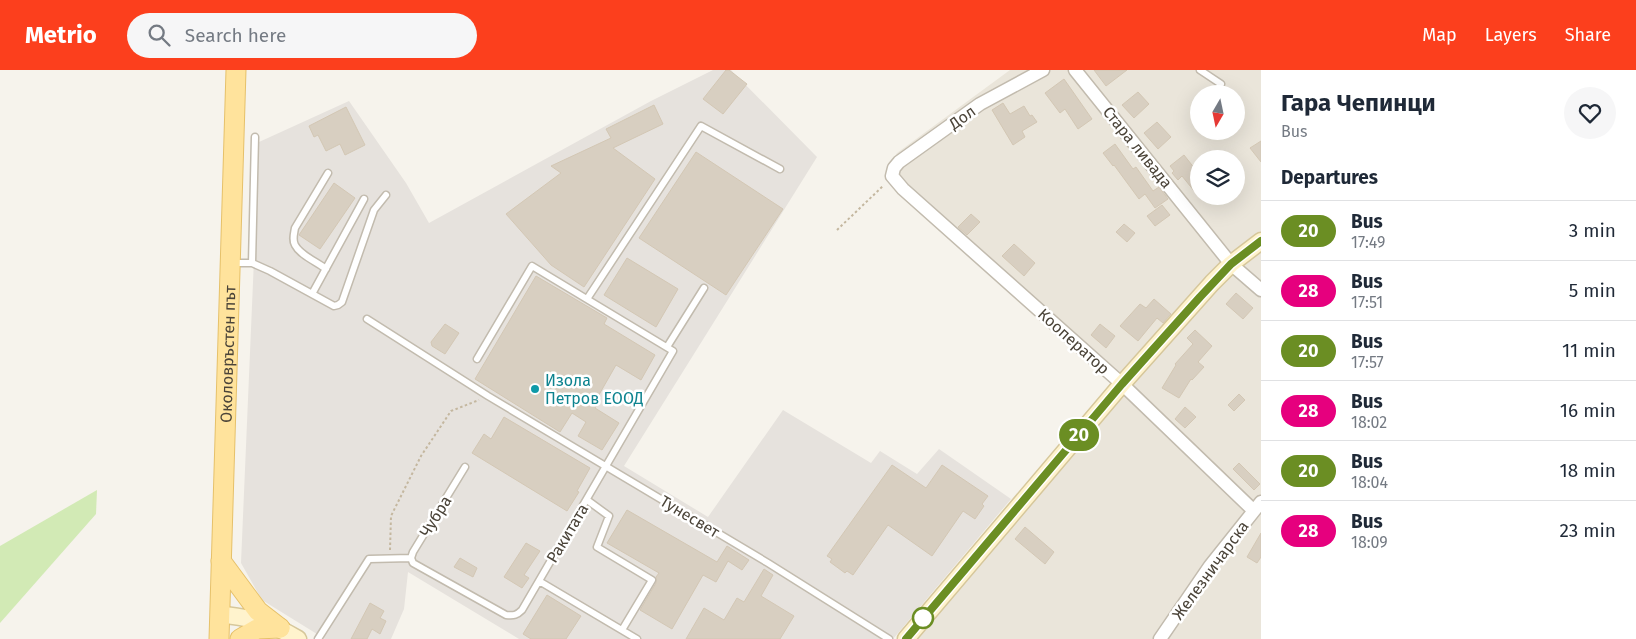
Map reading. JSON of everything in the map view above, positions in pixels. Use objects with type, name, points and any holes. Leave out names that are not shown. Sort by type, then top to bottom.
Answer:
[{"type":"main road","name":"Околовръстен път","points":[[219,639],[236,70]]},
{"type":"main road","points":[[221,561],[258,611],[280,628]]},
{"type":"main road","points":[[240,639],[257,628],[280,628]]},
{"type":"street","name":"Дол","points":[[892,176],[898,162],[980,104],[1043,70]]},
{"type":"street","name":"Стара ливада","points":[[1075,70],[1231,264],[1261,290]]},
{"type":"street","name":"Кооператор","points":[[892,176],[1257,506]]},
{"type":"street","points":[[906,639],[1122,384],[1231,264],[1261,241]]},
{"type":"street","name":"Железничарска","points":[[1160,639],[1210,566],[1257,506]]},
{"type":"street","points":[[220,614],[254,619],[280,628],[298,639]]},
{"type":"lane","points":[[1200,70],[1221,84]]},
{"type":"lane","points":[[587,299],[700,126],[780,169]]},
{"type":"lane","points":[[252,263],[255,136]]},
{"type":"lane","points":[[326,268],[300,251],[295,244],[294,237],[296,228],[328,172]]},
{"type":"lane","points":[[231,263],[252,263],[334,306],[338,305],[342,302],[374,210],[386,195]]},
{"type":"lane","points":[[312,294],[364,199]]},
{"type":"lane","points":[[477,359],[532,266],[670,349]]},
{"type":"lane","name":"Ракитата","points":[[411,558],[416,566],[506,615],[518,614],[607,467],[704,288]]},
{"type":"lane","name":"Тунесвет","points":[[367,319],[488,396],[768,563],[889,639]]},
{"type":"lane","name":"Чубра","points":[[411,558],[412,552],[465,467]]},
{"type":"lane","points":[[587,500],[609,516],[597,547],[652,580],[622,630]]},
{"type":"lane","points":[[318,639],[369,559],[411,558]]},
{"type":"lane","points":[[539,581],[638,639]]},
{"type":"path","points":[[837,230],[892,176]]},
{"type":"path","points":[[390,558],[391,516],[421,456],[451,411],[488,396]]},
{"type":"shaded area","points":[[713,70],[731,70],[817,157],[624,466],[708,517],[783,410],[871,463],[880,451],[917,474],[939,449],[1011,499],[893,639],[519,639],[408,572],[404,609],[391,639],[325,639],[262,600],[241,563],[259,142],[349,101],[406,183],[429,223],[651,101]]},
{"type":"shaded area","points":[[1010,70],[1261,70],[1261,639],[906,639],[1122,384],[903,189],[891,163],[897,153]]},
{"type":"green space","points":[[97,490],[96,514],[0,623],[0,546]]},
{"type":"building","points":[[726,70],[729,70],[747,84],[723,114],[703,99]]},
{"type":"building","points":[[1094,70],[1127,70],[1106,86]]},
{"type":"building","points":[[1064,79],[1092,119],[1078,129],[1065,109],[1060,113],[1045,93]]},
{"type":"building","points":[[1138,92],[1149,104],[1134,118],[1122,105]]},
{"type":"building","points":[[1003,103],[1010,114],[1024,106],[1030,116],[1032,115],[1037,122],[1022,131],[1025,137],[1013,145],[992,110]]},
{"type":"building","points":[[654,105],[663,124],[613,148],[655,179],[584,287],[551,265],[506,214],[561,173],[551,166],[611,138],[606,129]]},
{"type":"building","points":[[346,107],[365,145],[345,155],[340,144],[326,151],[318,135],[314,137],[309,126]]},
{"type":"building","points":[[1157,122],[1171,137],[1158,149],[1144,133]]},
{"type":"building","points":[[1261,141],[1261,162],[1250,148]]},
{"type":"building","points":[[1115,144],[1133,169],[1136,167],[1153,191],[1159,187],[1168,199],[1155,208],[1145,194],[1139,199],[1103,153]]},
{"type":"building","points":[[696,152],[783,209],[726,295],[639,238]]},
{"type":"building","points":[[1184,155],[1190,163],[1190,186],[1182,176],[1178,180],[1172,173],[1174,171],[1170,166]]},
{"type":"building","points":[[334,183],[355,198],[320,249],[299,235]]},
{"type":"building","points":[[1162,205],[1170,215],[1155,226],[1147,216]]},
{"type":"building","points":[[971,214],[980,222],[967,235],[958,227]]},
{"type":"building","points":[[1124,224],[1135,233],[1127,242],[1116,232]]},
{"type":"building","points":[[1014,244],[1035,263],[1024,276],[1002,256]]},
{"type":"building","points":[[627,258],[678,289],[656,327],[604,295]]},
{"type":"building","points":[[536,276],[607,318],[604,324],[655,355],[641,380],[616,365],[596,400],[599,402],[595,408],[619,423],[602,450],[578,436],[586,422],[572,413],[560,432],[475,379]]},
{"type":"building","points":[[1236,293],[1253,308],[1243,319],[1226,304]]},
{"type":"building","points":[[1154,299],[1171,314],[1163,323],[1157,318],[1138,341],[1120,326],[1140,304],[1146,308]]},
{"type":"building","points":[[445,324],[459,333],[445,354],[432,346],[431,342]]},
{"type":"building","points":[[1100,324],[1115,336],[1106,348],[1091,335]]},
{"type":"building","points":[[1195,330],[1212,346],[1198,362],[1204,367],[1191,379],[1179,398],[1162,388],[1175,364],[1193,344],[1187,338]]},
{"type":"building","points":[[1239,394],[1245,400],[1234,411],[1228,405]]},
{"type":"building","points":[[1185,407],[1196,417],[1185,428],[1175,419]]},
{"type":"building","points":[[504,417],[590,468],[577,491],[579,492],[567,511],[472,453],[484,434],[491,439]]},
{"type":"building","points":[[1239,463],[1260,484],[1254,490],[1233,469]]},
{"type":"building","points":[[892,465],[926,488],[942,465],[988,496],[975,519],[963,511],[932,556],[888,525],[853,575],[847,571],[845,573],[830,562],[832,559],[827,556]]},
{"type":"building","points":[[627,510],[717,562],[727,546],[749,560],[742,570],[728,561],[716,582],[703,575],[672,629],[640,610],[656,583],[656,577],[659,573],[607,543]]},
{"type":"building","points":[[1025,527],[1054,552],[1045,564],[1015,539]]},
{"type":"building","points":[[1261,533],[1261,557],[1257,563],[1247,557]]},
{"type":"building","points":[[526,543],[540,551],[524,575],[529,578],[522,588],[504,577]]},
{"type":"building","points":[[460,558],[477,568],[473,577],[454,567]]},
{"type":"building","points":[[764,569],[773,575],[761,596],[794,616],[780,639],[686,639],[704,608],[724,620],[737,598],[744,602]]},
{"type":"building","points":[[547,595],[581,616],[566,639],[531,639],[523,634]]},
{"type":"building","points":[[370,603],[384,611],[380,618],[386,621],[380,634],[372,629],[367,639],[351,639]]},
{"type":"bus line","name":"20","points":[[906,639],[1122,384],[1212,283],[1231,264],[1261,241]]},
{"type":"place","name":"Изола Петров ЕООД","points":[[535,389]]}]
